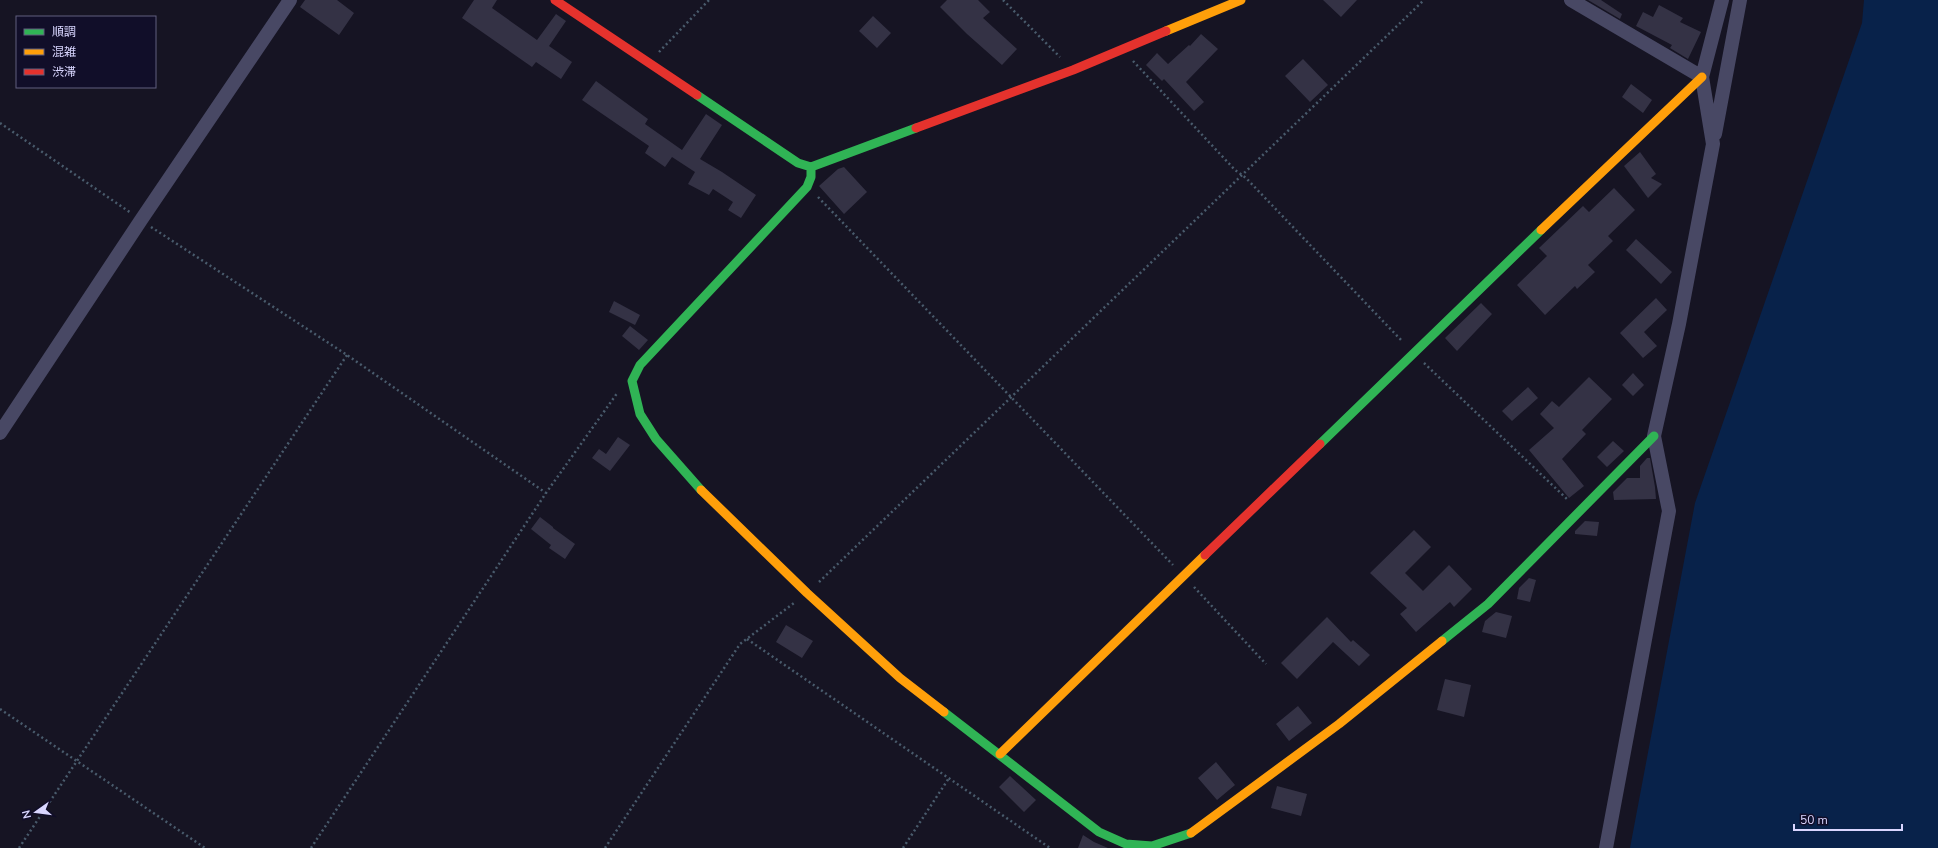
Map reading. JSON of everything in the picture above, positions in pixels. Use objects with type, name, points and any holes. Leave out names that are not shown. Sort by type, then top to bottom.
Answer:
[{"type":"street","points":[[0,433],[141,220],[290,0]]},
{"type":"street","points":[[555,0],[798,163],[811,167],[1073,70],[1241,0]]},
{"type":"street","points":[[1571,0],[1702,77]]},
{"type":"street","points":[[1713,144],[1702,77],[1722,0]]},
{"type":"street","points":[[1606,848],[1669,511],[1654,436],[1679,324],[1740,0]]},
{"type":"street","points":[[1000,754],[1413,352],[1702,77]]},
{"type":"street","points":[[811,167],[811,177],[807,187],[640,365],[632,381],[640,414],[656,439],[711,502],[900,678],[1099,832],[1126,844],[1152,847],[1190,841],[1340,724],[1488,604],[1579,510],[1654,436]]},
{"type":"path","points":[[649,63],[709,0]]},
{"type":"path","points":[[1003,0],[1073,70]]},
{"type":"path","points":[[605,848],[740,644],[807,593],[1012,398],[1424,0]]},
{"type":"path","points":[[1126,48],[1127,54],[1132,61],[1413,352],[1579,510]]},
{"type":"path","points":[[0,123],[141,220],[347,355],[546,493]]},
{"type":"path","points":[[807,187],[1184,576],[1266,664]]},
{"type":"path","points":[[19,848],[347,355]]},
{"type":"path","points":[[311,848],[546,493],[619,390],[626,383],[632,381]]},
{"type":"path","points":[[747,639],[1050,848]]},
{"type":"path","points":[[0,708],[205,848]]},
{"type":"path","points":[[903,848],[949,778]]},
{"type":"water","points":[[1864,0],[1938,0],[1938,848],[1630,848],[1695,503],[1862,23]]},
{"type":"building","points":[[305,0],[337,0],[354,13],[339,35],[300,7]]},
{"type":"building","points":[[474,0],[497,0],[492,8],[537,40],[556,14],[566,21],[549,46],[572,62],[561,79],[536,62],[532,67],[462,18]]},
{"type":"building","points":[[947,0],[978,0],[990,12],[983,18],[1017,49],[1002,65],[967,34],[940,7]]},
{"type":"building","points":[[1323,0],[1357,0],[1341,17]]},
{"type":"building","points":[[1588,0],[1601,0],[1622,14],[1620,19]]},
{"type":"building","points":[[1659,5],[1683,18],[1680,22],[1701,32],[1688,59],[1670,48],[1672,45],[1636,26],[1643,12],[1653,17]]},
{"type":"building","points":[[873,16],[891,33],[877,48],[859,31]]},
{"type":"building","points":[[1201,34],[1218,49],[1186,82],[1204,102],[1194,111],[1164,79],[1162,81],[1146,65],[1157,53],[1168,64],[1189,45],[1190,46]]},
{"type":"building","points":[[1303,59],[1328,85],[1310,102],[1285,76]]},
{"type":"building","points":[[596,81],[648,119],[645,124],[682,150],[706,114],[722,125],[700,159],[756,195],[741,218],[728,210],[733,202],[713,189],[709,195],[688,184],[695,172],[672,157],[665,167],[645,153],[649,146],[582,100]]},
{"type":"building","points":[[1631,84],[1652,100],[1643,113],[1622,97]]},
{"type":"building","points":[[1640,152],[1656,174],[1651,178],[1662,184],[1648,198],[1624,166]]},
{"type":"building","points":[[844,167],[867,192],[844,214],[819,186],[838,169]]},
{"type":"building","points":[[1614,188],[1635,210],[1608,236],[1613,241],[1588,265],[1595,272],[1577,289],[1575,286],[1545,315],[1517,285],[1547,256],[1539,248],[1583,206],[1589,212]]},
{"type":"building","points":[[1636,239],[1672,272],[1661,284],[1626,250]]},
{"type":"building","points":[[1656,298],[1667,310],[1644,332],[1657,346],[1643,358],[1620,333]]},
{"type":"building","points":[[614,301],[640,315],[635,325],[609,312]]},
{"type":"building","points":[[1481,303],[1492,314],[1457,351],[1445,338]]},
{"type":"building","points":[[630,326],[648,340],[639,350],[622,336]]},
{"type":"building","points":[[1633,373],[1644,385],[1633,396],[1622,385]]},
{"type":"building","points":[[1589,377],[1612,399],[1582,430],[1586,434],[1562,459],[1584,486],[1569,498],[1529,450],[1554,428],[1540,414],[1552,401],[1559,407]]},
{"type":"building","points":[[1528,387],[1538,398],[1512,421],[1502,411]]},
{"type":"building","points":[[618,437],[630,445],[610,471],[592,458],[599,449],[606,454]]},
{"type":"building","points":[[1613,441],[1624,451],[1607,467],[1597,457]]},
{"type":"building","points":[[1647,458],[1650,458],[1656,499],[1614,500],[1613,492],[1627,478],[1640,478],[1640,466]]},
{"type":"building","points":[[540,517],[575,544],[565,559],[549,548],[551,545],[531,529]]},
{"type":"building","points":[[1585,521],[1599,522],[1597,536],[1575,534],[1575,531]]},
{"type":"building","points":[[1414,530],[1431,547],[1405,573],[1423,591],[1449,565],[1472,589],[1454,607],[1450,602],[1416,632],[1400,614],[1407,608],[1370,573]]},
{"type":"building","points":[[1529,578],[1536,580],[1530,602],[1517,599],[1519,588]]},
{"type":"building","points":[[1496,612],[1512,616],[1506,638],[1482,632],[1485,621]]},
{"type":"building","points":[[1327,617],[1351,642],[1353,640],[1370,655],[1359,666],[1333,642],[1297,679],[1281,663]]},
{"type":"building","points":[[786,625],[813,641],[802,658],[776,642]]},
{"type":"building","points":[[1445,679],[1471,685],[1464,717],[1437,710]]},
{"type":"building","points":[[1298,706],[1312,723],[1289,741],[1276,724]]},
{"type":"building","points":[[1216,762],[1235,785],[1217,800],[1198,778]]},
{"type":"building","points":[[1010,776],[1036,800],[1024,812],[999,787]]},
{"type":"building","points":[[1277,786],[1307,794],[1301,816],[1271,808]]},
{"type":"building","points":[[1083,835],[1094,842],[1108,848],[1078,848]]},
{"type":"traffic: fast","points":[[697,95],[798,163],[811,167],[916,128]]},
{"type":"traffic: fast","points":[[701,490],[656,439],[640,414],[632,381],[640,365],[807,187],[811,177],[811,167]]},
{"type":"traffic: fast","points":[[1320,444],[1541,230]]},
{"type":"traffic: fast","points":[[1442,641],[1488,604],[1654,436]]},
{"type":"traffic: fast","points":[[944,712],[1099,832],[1126,844],[1152,846],[1191,833]]},
{"type":"traffic: slow","points":[[1166,31],[1241,0]]},
{"type":"traffic: slow","points":[[1541,230],[1702,77]]},
{"type":"traffic: slow","points":[[701,490],[807,593],[900,678],[944,712]]},
{"type":"traffic: slow","points":[[1000,754],[1205,555]]},
{"type":"traffic: slow","points":[[1191,833],[1339,724],[1442,641]]},
{"type":"traffic: jam","points":[[555,0],[697,95]]},
{"type":"traffic: jam","points":[[916,128],[1073,70],[1166,31]]},
{"type":"traffic: jam","points":[[1205,555],[1320,444]]}]
